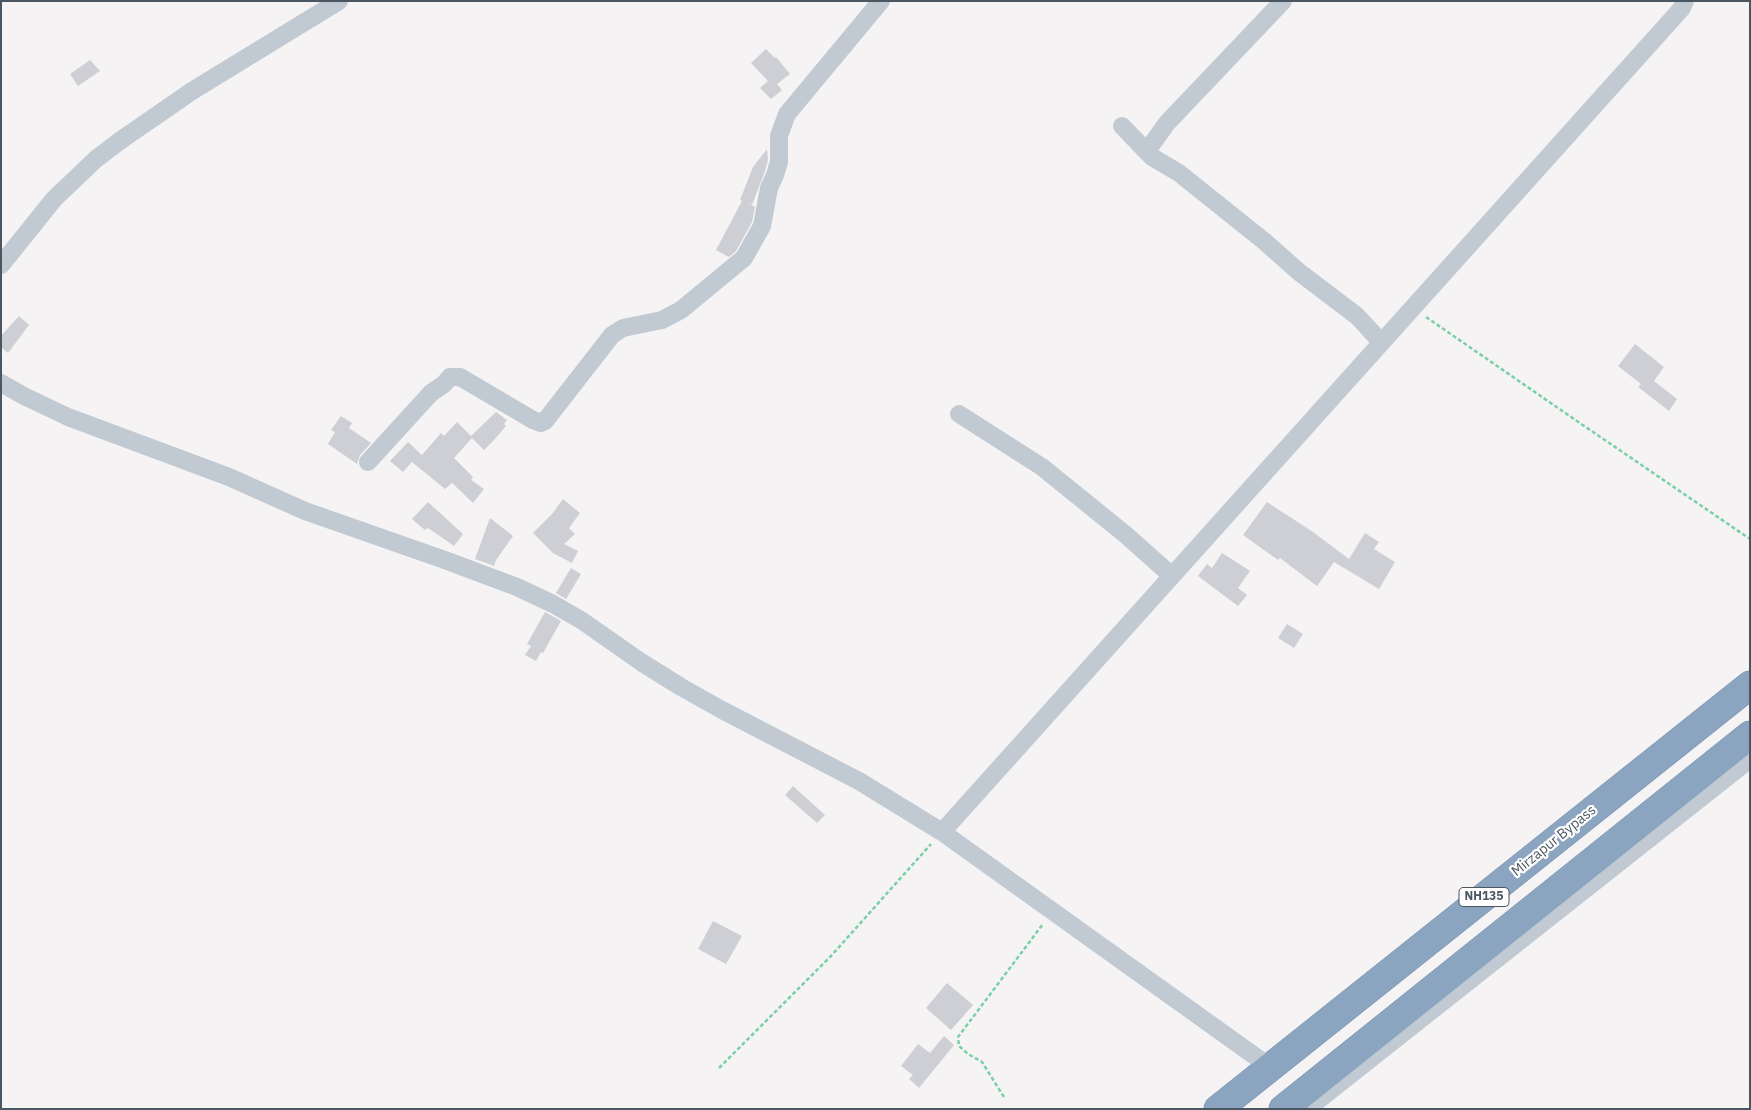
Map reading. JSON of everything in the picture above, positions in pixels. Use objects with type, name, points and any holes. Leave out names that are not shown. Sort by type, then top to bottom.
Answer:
[{"type":"highway","name":"Mirzapur Bypass","points":[[1218,1109],[1750,685]]},
{"type":"highway","name":"NH135","points":[[1283,1109],[1750,736]]},
{"type":"street","points":[[1,265],[54,199],[96,159],[192,92],[338,1]]},
{"type":"street","points":[[368,462],[430,393],[444,384],[450,377],[460,377],[533,420],[541,423],[545,422],[612,335],[623,328],[662,320],[682,310],[744,258],[762,226],[769,188],[779,162],[779,136],[787,114],[881,1]]},
{"type":"street","points":[[1147,151],[1167,123],[1282,1]]},
{"type":"street","points":[[942,832],[1682,8],[1685,1]]},
{"type":"street","points":[[1122,126],[1152,157],[1179,173],[1264,241],[1299,272],[1356,316],[1381,342]]},
{"type":"street","points":[[1,383],[68,416],[229,477],[305,511],[517,587],[553,604],[581,620],[641,662],[681,686],[722,710],[858,781],[942,832],[1270,1067]]},
{"type":"street","points":[[959,414],[1042,467],[1126,535],[1172,576]]},
{"type":"street","points":[[1318,1106],[1750,759]]},
{"type":"path","points":[[1412,307],[1750,539]]},
{"type":"path","points":[[719,1068],[832,956],[942,832]]},
{"type":"path","points":[[1004,1097],[982,1062],[959,1046],[958,1038],[1053,910]]},
{"type":"building","points":[[766,49],[776,57],[790,74],[777,84],[782,90],[771,99],[760,88],[768,81],[751,63]]},
{"type":"building","points":[[90,60],[100,71],[78,86],[70,74]]},
{"type":"building","points":[[767,149],[768,160],[765,171],[752,205],[747,203],[755,207],[752,222],[736,251],[729,257],[716,250],[742,201],[740,200],[753,167]]},
{"type":"building","points":[[19,316],[29,325],[8,353],[1,347],[1,336]]},
{"type":"building","points":[[1635,344],[1664,367],[1654,381],[1677,399],[1669,411],[1638,387],[1641,384],[1618,366]]},
{"type":"building","points":[[496,412],[507,420],[504,424],[506,426],[494,440],[484,450],[472,438],[454,458],[473,477],[471,480],[484,489],[473,503],[452,483],[445,489],[412,462],[403,472],[390,461],[408,442],[422,455],[441,433],[444,436],[457,422],[471,436]]},
{"type":"building","points":[[341,416],[352,423],[349,428],[371,443],[360,455],[357,464],[328,444],[335,432],[331,430]]},
{"type":"building","points":[[563,499],[580,513],[569,528],[575,534],[564,544],[578,551],[572,563],[553,553],[533,533],[552,514]]},
{"type":"building","points":[[428,502],[463,534],[454,546],[428,528],[425,530],[412,519]]},
{"type":"building","points":[[1267,502],[1313,532],[1349,559],[1365,533],[1379,542],[1374,549],[1395,562],[1379,589],[1334,562],[1317,586],[1280,558],[1278,560],[1243,535]]},
{"type":"building","points":[[490,518],[513,536],[496,560],[494,566],[475,559]]},
{"type":"building","points":[[1222,553],[1250,571],[1238,588],[1247,595],[1238,606],[1198,576],[1207,564],[1212,568]]},
{"type":"building","points":[[571,568],[581,574],[566,599],[556,593]]},
{"type":"building","points":[[545,612],[561,621],[543,653],[541,652],[536,661],[525,655],[531,646],[527,644]]},
{"type":"building","points":[[1287,624],[1303,634],[1294,648],[1278,638]]},
{"type":"building","points":[[793,786],[825,815],[817,823],[785,795]]},
{"type":"building","points":[[713,921],[742,936],[726,964],[698,949]]},
{"type":"building","points":[[947,983],[973,1005],[951,1030],[926,1008]]},
{"type":"building","points":[[944,1036],[954,1045],[919,1088],[909,1079],[913,1075],[901,1066],[918,1044],[930,1053]]}]
